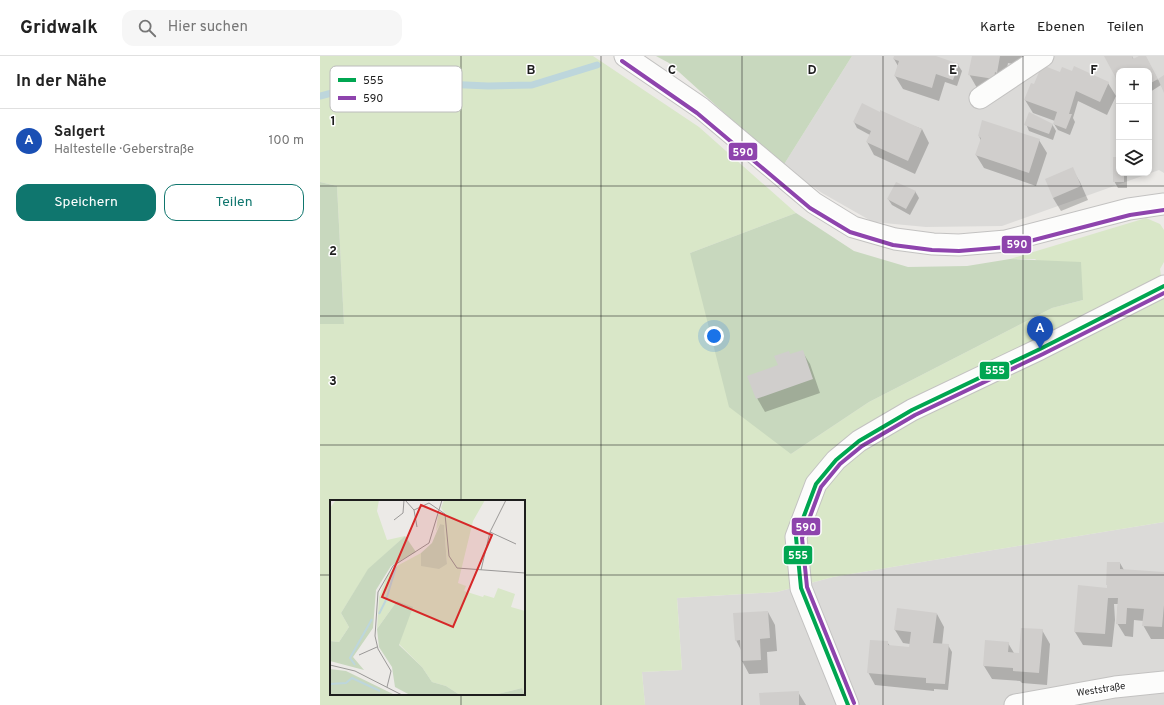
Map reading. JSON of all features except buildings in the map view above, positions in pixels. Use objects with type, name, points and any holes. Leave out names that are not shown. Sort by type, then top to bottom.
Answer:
[{"type":"street","points":[[625,56],[701,108],[814,203],[853,227],[888,237],[933,244],[959,245],[1006,241],[1129,209],[1164,204]]},
{"type":"street","points":[[980,98],[1043,56]]},
{"type":"street","points":[[848,705],[801,588],[796,537],[816,484],[836,460],[859,441],[905,414],[1040,349],[1164,286]]},
{"type":"street","name":"Weststraße","points":[[1015,705],[1115,687],[1164,682]]},
{"type":"shaded area","points":[[852,56],[1164,56],[1164,173],[1159,170],[1152,172],[1152,68],[1116,68],[1116,176],[1142,176],[1002,226],[926,227],[873,222],[822,193],[783,166]]},
{"type":"shaded area","points":[[1164,522],[1164,705],[645,705],[642,672],[682,670],[677,598],[777,592],[833,577]]},
{"type":"green space","points":[[320,56],[593,56],[699,127],[796,213],[690,253],[791,454],[869,402],[1052,308],[1083,300],[1035,259],[1010,259],[1146,218],[1160,224],[1164,230],[1164,262],[1160,269],[1164,295],[1164,522],[833,577],[777,592],[677,598],[682,670],[642,672],[645,705],[320,705],[320,324],[344,324],[337,186],[320,182]]},
{"type":"green space","points":[[656,56],[852,56],[783,166],[669,63]]},
{"type":"green space","points":[[320,182],[337,186],[344,324],[320,324]]},
{"type":"green space","points":[[796,213],[854,251],[908,267],[967,266],[1010,259],[1081,262],[1083,300],[1052,308],[869,402],[791,454],[729,407],[690,253]]},
{"type":"waterway","points":[[462,85],[532,85],[597,65]]},
{"type":"waterway","points":[[320,96],[330,93]]},
{"type":"transit line","name":"590","points":[[622,61],[697,113],[810,208],[850,232],[893,245],[932,250],[959,251],[1007,247],[1130,215],[1164,210]]},
{"type":"transit line","name":"555","points":[[848,705],[801,588],[796,537],[816,484],[836,460],[859,441],[912,410],[1040,349],[1164,286]]},
{"type":"transit line","name":"590","points":[[854,703],[807,587],[802,538],[821,487],[840,464],[862,446],[915,415],[1043,354],[1164,293]]},
{"type":"place","name":"Salgert","points":[[1040,349]]}]
